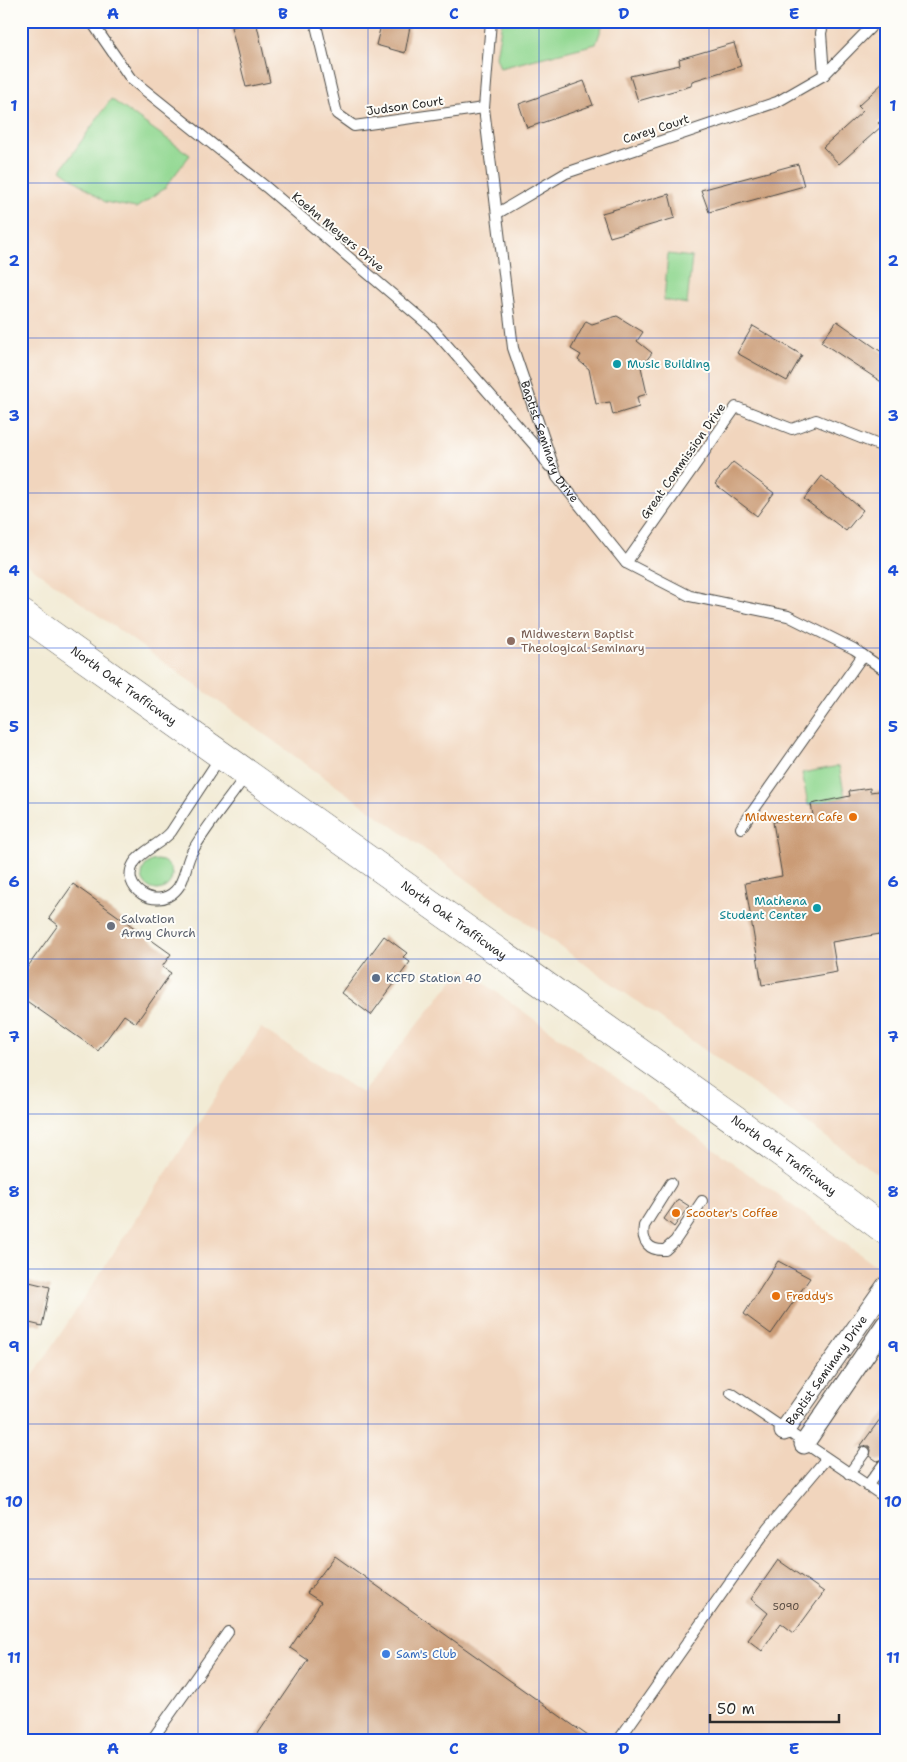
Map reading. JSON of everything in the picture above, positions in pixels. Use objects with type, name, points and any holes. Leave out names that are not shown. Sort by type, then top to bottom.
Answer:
[{"type":"main road","name":"North Oak Trafficway","points":[[21,613],[771,1146],[886,1231]]},
{"type":"street","name":"Baptist Seminary Drive","points":[[784,1431],[886,1286]]},
{"type":"street","name":"Baptist Seminary Drive","points":[[804,1444],[886,1324]]},
{"type":"lane","name":"Koehn Meyers Drive","points":[[91,21],[131,78],[273,193],[432,328],[536,447],[557,477]]},
{"type":"lane","name":"Judson Court","points":[[315,21],[337,114],[354,126],[484,108]]},
{"type":"lane","name":"Baptist Seminary Drive","points":[[491,21],[484,108],[513,348],[557,477],[626,563],[690,596],[788,616],[854,649],[886,671]]},
{"type":"lane","points":[[824,21],[821,33],[824,75]]},
{"type":"lane","name":"Carey Court","points":[[498,213],[566,173],[777,102],[824,75],[870,28],[873,21]]},
{"type":"lane","name":"Great Commission Drive","points":[[626,563],[736,407],[792,429],[816,420],[886,448]]},
{"type":"lane","points":[[741,828],[863,655]]},
{"type":"lane","points":[[221,755],[163,842],[139,857],[134,863],[130,873],[133,885],[138,892],[147,898],[158,900],[176,891],[182,882],[185,865],[194,848],[247,774]]},
{"type":"lane","points":[[671,1183],[644,1226],[642,1234],[645,1242],[652,1248],[665,1250],[675,1241],[702,1201]]},
{"type":"lane","points":[[730,1393],[886,1498]]},
{"type":"lane","points":[[849,1474],[865,1452]]},
{"type":"lane","points":[[618,1741],[768,1528],[826,1459]]},
{"type":"lane","points":[[868,1486],[883,1465]]},
{"type":"lane","points":[[151,1741],[228,1632]]},
{"type":"shaded area","name":"Midwestern Baptist Theological Seminary","points":[[21,21],[886,21],[886,1180],[21,560]]},
{"type":"shaded area","points":[[463,968],[886,1273],[886,1741],[21,1741],[21,1394],[261,1028],[362,1093]]},
{"type":"green space","points":[[502,21],[604,21],[596,44],[500,68],[496,57]]},
{"type":"green space","points":[[111,99],[190,155],[164,189],[136,208],[105,202],[61,170]]},
{"type":"green space","points":[[668,254],[692,257],[687,304],[664,300]]},
{"type":"green space","points":[[839,766],[845,797],[808,805],[802,773]]},
{"type":"green space","points":[[157,860],[168,864],[172,875],[168,886],[157,890],[146,886],[142,875],[146,864]]},
{"type":"building","points":[[256,21],[270,82],[246,87],[231,27]]},
{"type":"building","points":[[382,21],[411,21],[405,53],[376,45]]},
{"type":"building","points":[[734,43],[741,66],[692,81],[691,86],[638,101],[630,76],[680,65],[679,59]]},
{"type":"building","points":[[886,80],[886,116],[878,123],[882,126],[839,164],[823,147],[863,111],[858,106]]},
{"type":"building","points":[[584,81],[593,105],[527,128],[519,104]]},
{"type":"building","points":[[798,164],[804,186],[709,212],[701,190]]},
{"type":"building","points":[[669,194],[675,218],[610,237],[602,213]]},
{"type":"building","name":"Music Building","points":[[617,316],[643,332],[637,341],[652,353],[641,367],[647,394],[637,397],[639,407],[613,415],[610,402],[596,404],[589,369],[578,360],[581,355],[571,349],[586,321],[592,324]]},
{"type":"building","points":[[837,321],[886,355],[886,385],[821,342]]},
{"type":"building","points":[[753,326],[802,355],[787,381],[737,353]]},
{"type":"building","points":[[733,462],[774,493],[757,516],[715,484]]},
{"type":"building","points":[[822,476],[863,510],[846,531],[804,499]]},
{"type":"building","name":"Mathena Student Center","points":[[870,788],[870,792],[886,790],[886,933],[832,942],[837,972],[762,985],[745,883],[782,876],[773,822],[813,815],[811,804],[850,796],[849,791]]},
{"type":"building","points":[[73,884],[171,954],[162,967],[171,973],[136,1023],[124,1015],[98,1051],[21,997],[21,976],[58,925],[49,918]]},
{"type":"building","name":"KCFD Station 40","points":[[384,936],[407,953],[403,957],[410,962],[371,1015],[342,993]]},
{"type":"building","name":"Scooter's Coffee","points":[[678,1199],[689,1206],[674,1227],[664,1219]]},
{"type":"building","name":"Freddy's","points":[[778,1261],[810,1278],[771,1334],[744,1314]]},
{"type":"building","points":[[21,1280],[50,1287],[42,1326],[21,1321]]},
{"type":"building","points":[[886,1411],[886,1459],[877,1461],[870,1456],[871,1450],[869,1446],[859,1448]]},
{"type":"building","name":"Sam's Club","points":[[335,1556],[595,1741],[253,1741],[308,1660],[290,1648],[321,1602],[307,1593]]},
{"type":"building","points":[[778,1560],[824,1592],[794,1633],[781,1623],[762,1651],[748,1640],[768,1613],[751,1599]]},
{"type":"place","name":"Music Building","points":[[617,364]]},
{"type":"place","name":"Midwestern Baptist Theological Seminary","points":[[511,641]]},
{"type":"place","name":"Midwestern Cafe","points":[[853,817]]},
{"type":"place","name":"Mathena Student Center","points":[[817,908]]},
{"type":"place","name":"Salvation Army Church","points":[[111,926]]},
{"type":"place","name":"KCFD Station 40","points":[[376,978]]},
{"type":"place","name":"Scooter's Coffee","points":[[676,1213]]},
{"type":"place","name":"Freddy's","points":[[776,1296]]},
{"type":"place","name":"Sam's Club","points":[[386,1654]]}]
